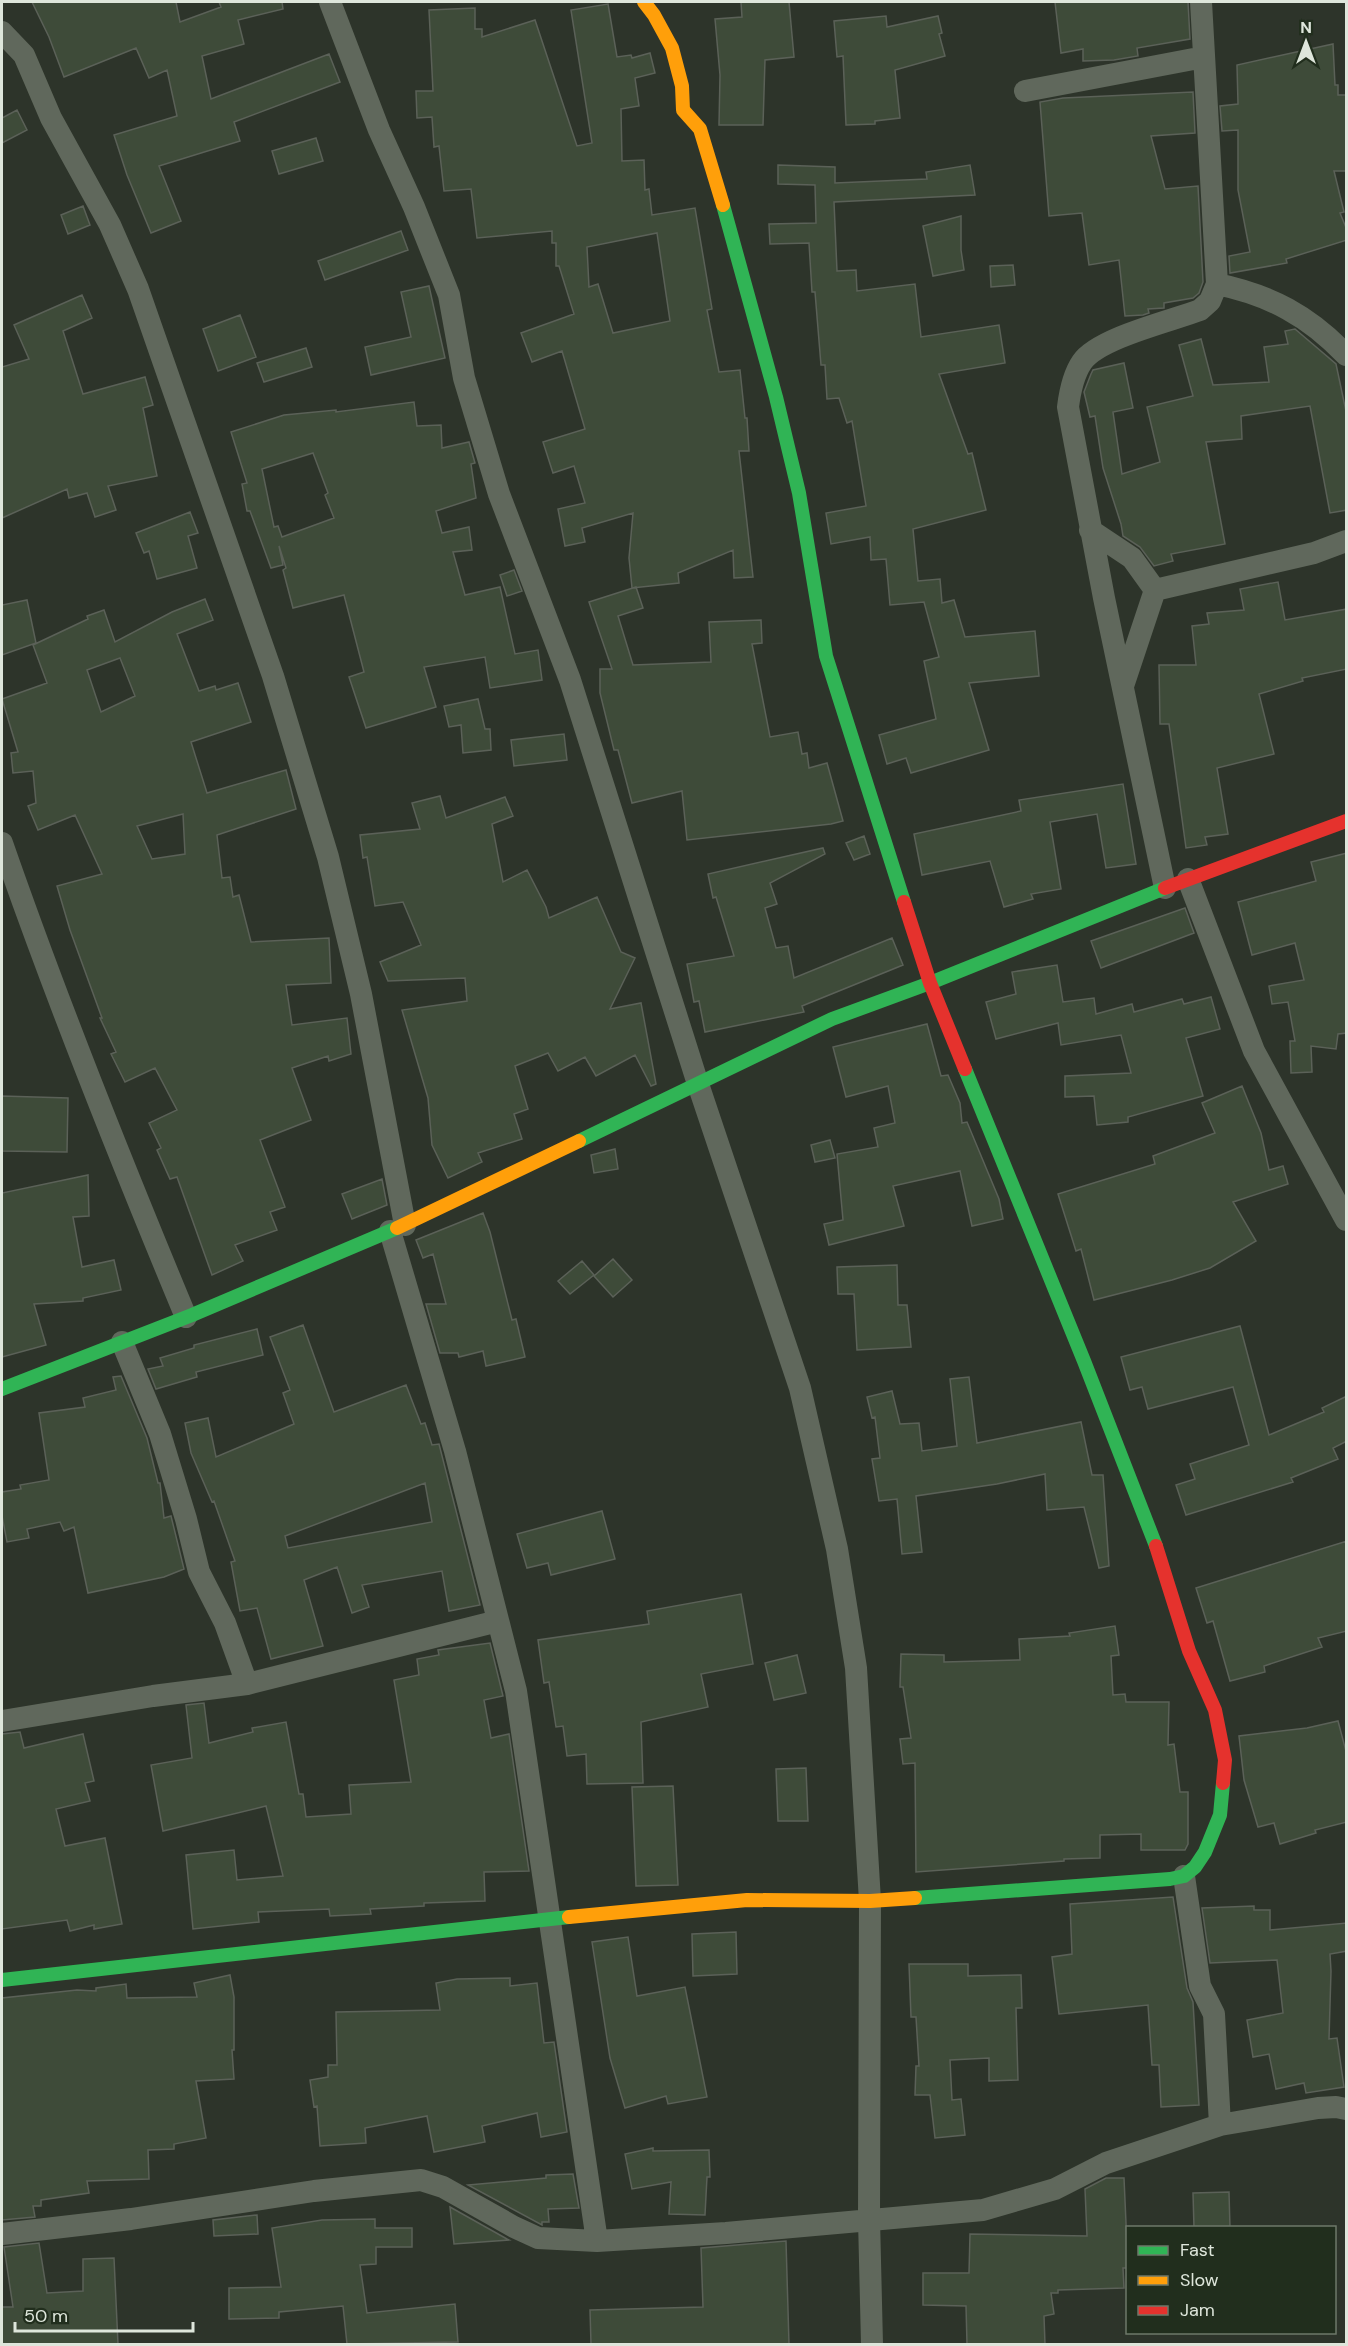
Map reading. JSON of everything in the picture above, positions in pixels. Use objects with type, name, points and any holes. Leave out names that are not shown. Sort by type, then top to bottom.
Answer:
[{"type":"street","points":[[330,2],[379,130],[414,207],[449,295],[464,378],[499,494],[570,680],[698,1084],[800,1388],[837,1550],[856,1668],[870,1901],[868,2219],[872,2344]]},
{"type":"street","points":[[2,1980],[549,1919],[747,1900],[870,1901],[1131,1883],[1184,1876],[1195,1867],[1205,1852],[1220,1815],[1225,1760],[1215,1710],[1188,1651],[1153,1538],[1114,1438],[930,983],[826,656],[799,493],[776,397],[726,213],[700,129],[683,110],[682,86],[672,48],[644,2]]},
{"type":"street","points":[[1165,888],[1122,687],[1068,414],[1070,395],[1077,371],[1086,357],[1125,334],[1200,310],[1210,301],[1217,284],[1201,2]]},
{"type":"street","points":[[2,32],[24,56],[51,118],[110,225],[138,289],[273,676],[328,857],[358,983],[397,1228],[516,1690],[597,2241]]},
{"type":"street","points":[[1025,92],[1204,57]]},
{"type":"street","points":[[1217,284],[1248,290],[1309,321],[1347,355]]},
{"type":"street","points":[[1090,530],[1132,558],[1155,590]]},
{"type":"street","points":[[1155,590],[1314,553],[1347,541]]},
{"type":"street","points":[[1122,687],[1155,590]]},
{"type":"street","points":[[2,1389],[186,1317],[397,1228],[832,1019],[930,983],[1188,879],[1347,821]]},
{"type":"street","points":[[2,843],[47,973],[106,1124],[186,1317]]},
{"type":"street","points":[[1188,879],[1254,1051],[1347,1220]]},
{"type":"street","points":[[122,1342],[160,1434],[200,1572],[225,1623],[247,1684]]},
{"type":"street","points":[[2,1721],[153,1696],[247,1684],[498,1621]]},
{"type":"street","points":[[1184,1876],[1200,1986],[1214,2014],[1220,2125]]},
{"type":"street","points":[[2,2234],[131,2219],[314,2191],[421,2180],[443,2187],[538,2238],[597,2241],[726,2233],[983,2210],[1055,2189],[1106,2163],[1220,2125],[1318,2108],[1347,2109]]},
{"type":"building","points":[[32,2],[176,2],[180,22],[221,7],[219,2],[282,2],[283,9],[238,20],[244,44],[202,56],[211,99],[329,54],[340,82],[234,122],[240,141],[159,166],[181,221],[151,233],[127,175],[114,135],[177,116],[167,70],[149,78],[136,48],[64,77],[49,37]]},
{"type":"building","points":[[741,2],[789,2],[794,57],[765,60],[763,125],[719,125],[720,75],[715,19],[742,17]]},
{"type":"building","points":[[1055,2],[1188,2],[1190,39],[1137,48],[1138,56],[1114,60],[1083,61],[1083,49],[1061,53]]},
{"type":"building","points":[[608,4],[617,57],[631,55],[632,58],[650,53],[655,73],[635,78],[639,106],[621,109],[622,161],[644,160],[645,190],[649,189],[652,215],[695,208],[712,309],[707,310],[719,372],[740,370],[749,451],[739,451],[753,577],[734,578],[733,550],[678,573],[679,583],[632,588],[629,558],[633,513],[582,528],[585,542],[565,546],[558,509],[585,503],[574,466],[553,473],[543,442],[585,429],[562,351],[532,362],[521,333],[574,314],[559,266],[556,266],[556,243],[552,243],[552,231],[477,238],[471,189],[444,191],[439,146],[434,147],[432,117],[417,118],[416,91],[433,91],[429,10],[475,8],[475,29],[482,29],[482,37],[535,20],[577,146],[592,143],[571,10]],"holes":[[[657,233],[670,321],[613,333],[598,284],[589,287],[587,247]]]},
{"type":"building","points":[[886,16],[887,27],[938,16],[942,33],[939,34],[945,56],[895,70],[900,118],[875,121],[875,124],[846,125],[843,56],[837,57],[834,21]]},
{"type":"building","points":[[1333,44],[1335,85],[1338,85],[1338,95],[1347,95],[1347,171],[1334,171],[1344,212],[1340,213],[1347,230],[1347,240],[1286,259],[1287,263],[1230,273],[1229,256],[1250,252],[1238,190],[1238,130],[1222,131],[1220,106],[1238,104],[1237,65]]},
{"type":"building","points":[[1193,92],[1195,133],[1151,136],[1165,189],[1198,186],[1203,282],[1199,293],[1193,298],[1164,303],[1164,308],[1148,309],[1149,313],[1143,315],[1125,316],[1119,260],[1089,265],[1082,213],[1049,216],[1040,102],[1063,98]]},
{"type":"building","points":[[17,110],[27,130],[2,143],[2,118]]},
{"type":"building","points":[[316,138],[323,161],[279,174],[272,151]]},
{"type":"building","points":[[778,165],[835,167],[835,183],[927,179],[926,172],[970,165],[975,195],[834,202],[837,271],[856,270],[857,291],[915,284],[921,337],[999,325],[1005,363],[939,374],[968,454],[972,453],[986,510],[913,529],[918,581],[940,579],[942,603],[954,600],[965,637],[1035,631],[1039,676],[969,683],[989,750],[911,773],[906,758],[887,764],[879,735],[936,719],[924,661],[939,657],[924,602],[890,605],[886,559],[871,560],[870,537],[831,544],[826,513],[866,506],[852,421],[847,423],[839,398],[827,399],[825,365],[821,365],[815,292],[812,292],[809,243],[770,244],[769,224],[816,223],[815,185],[778,184]]},
{"type":"building","points":[[83,206],[90,225],[68,234],[61,215]]},
{"type":"building","points":[[961,216],[961,250],[964,270],[933,276],[923,226]]},
{"type":"building","points":[[401,231],[408,250],[325,280],[318,261]]},
{"type":"building","points":[[1013,265],[1015,285],[991,287],[990,266]]},
{"type":"building","points":[[429,286],[445,358],[371,375],[365,347],[411,337],[401,292]]},
{"type":"building","points":[[82,295],[92,318],[63,331],[83,394],[145,377],[153,405],[143,408],[157,476],[108,486],[116,510],[95,517],[87,493],[69,498],[67,489],[2,518],[2,367],[29,359],[14,325]]},
{"type":"building","points":[[240,315],[256,357],[218,371],[203,329]]},
{"type":"building","points":[[1295,329],[1336,364],[1347,416],[1347,510],[1330,513],[1310,406],[1241,416],[1242,439],[1206,442],[1225,544],[1171,554],[1173,561],[1154,566],[1140,547],[1123,536],[1103,468],[1095,416],[1090,417],[1084,392],[1093,370],[1124,363],[1133,408],[1113,412],[1122,474],[1160,462],[1147,407],[1193,396],[1179,345],[1201,339],[1213,385],[1269,382],[1264,347],[1288,344],[1285,331]]},
{"type":"building","points":[[306,348],[312,367],[264,382],[257,363]]},
{"type":"building","points":[[414,402],[417,426],[441,425],[442,448],[469,442],[475,463],[471,464],[476,498],[436,511],[442,533],[469,527],[472,550],[453,552],[465,595],[500,587],[515,654],[538,650],[542,680],[490,688],[485,657],[424,667],[436,707],[366,728],[349,677],[364,672],[344,595],[293,608],[283,570],[286,568],[279,546],[283,565],[271,568],[250,511],[247,511],[242,484],[247,483],[231,432],[284,415],[336,410],[336,412]],"holes":[[[313,453],[328,493],[325,495],[334,518],[282,537],[278,526],[274,527],[262,469]]]},
{"type":"building","points":[[190,512],[198,533],[188,536],[197,568],[157,579],[149,551],[144,553],[136,533]]},
{"type":"building","points":[[514,570],[522,591],[507,596],[500,575]]},
{"type":"building","points":[[1278,582],[1285,620],[1347,609],[1347,669],[1302,678],[1303,681],[1259,694],[1274,754],[1217,768],[1228,834],[1205,837],[1207,845],[1186,848],[1169,724],[1160,724],[1159,665],[1196,665],[1192,626],[1209,624],[1207,613],[1244,610],[1240,589]]},
{"type":"building","points":[[636,587],[643,608],[618,616],[633,665],[711,662],[709,622],[761,620],[762,643],[752,644],[770,737],[798,732],[802,754],[807,753],[809,768],[827,763],[843,821],[687,840],[682,791],[632,803],[618,750],[614,750],[600,693],[600,669],[612,669],[589,602]]},
{"type":"building","points":[[205,599],[213,620],[177,634],[199,691],[215,686],[216,690],[238,683],[251,722],[191,742],[207,793],[286,770],[296,809],[217,835],[222,878],[230,877],[233,897],[239,895],[251,942],[329,938],[331,983],[286,985],[292,1025],[347,1018],[351,1054],[329,1061],[328,1056],[292,1068],[311,1120],[260,1140],[285,1207],[270,1212],[277,1230],[235,1245],[243,1261],[212,1275],[177,1177],[170,1179],[157,1150],[161,1148],[149,1123],[177,1110],[155,1068],[125,1082],[111,1054],[116,1052],[100,1018],[102,1018],[70,930],[57,886],[102,874],[75,815],[38,830],[28,806],[36,803],[33,771],[13,773],[11,753],[18,752],[2,699],[47,683],[33,645],[88,619],[87,616],[104,610],[115,642],[172,612]],"holes":[[[120,658],[135,696],[101,712],[87,670]],[[183,814],[185,854],[152,859],[137,826]]]},
{"type":"building","points":[[27,600],[36,643],[2,655],[2,605]]},
{"type":"building","points":[[478,699],[485,729],[490,729],[491,750],[463,753],[461,725],[449,727],[444,706]]},
{"type":"building","points":[[564,734],[567,760],[514,766],[511,740]]},
{"type":"building","points":[[1123,784],[1136,864],[1106,868],[1097,814],[1050,822],[1061,889],[1031,894],[1033,899],[1004,907],[990,861],[922,875],[914,834],[1021,811],[1019,800]]},
{"type":"building","points":[[440,796],[446,818],[505,797],[513,816],[492,824],[503,882],[527,870],[546,907],[549,918],[597,897],[621,952],[635,958],[610,1009],[641,1003],[656,1084],[651,1086],[635,1055],[596,1076],[585,1057],[558,1071],[548,1053],[515,1066],[528,1109],[514,1114],[522,1139],[478,1153],[482,1162],[448,1178],[432,1145],[428,1098],[402,1010],[467,1001],[465,978],[388,981],[380,962],[421,945],[403,902],[375,906],[367,857],[363,858],[360,835],[420,829],[412,803]]},
{"type":"building","points":[[864,836],[870,854],[854,860],[846,843]]},
{"type":"building","points":[[823,848],[825,854],[770,883],[777,904],[765,908],[776,948],[788,946],[794,978],[892,938],[903,965],[802,1006],[804,1012],[705,1032],[699,1001],[694,1002],[687,964],[734,956],[716,897],[713,898],[708,874]]},
{"type":"building","points":[[1347,853],[1347,1033],[1338,1034],[1336,1049],[1311,1046],[1312,1072],[1291,1073],[1290,1041],[1295,1041],[1288,1002],[1272,1004],[1269,986],[1304,980],[1295,943],[1252,955],[1238,902],[1316,881],[1311,862]]},
{"type":"building","points":[[1185,908],[1194,933],[1101,968],[1091,941]]},
{"type":"building","points":[[1057,965],[1063,1002],[1094,998],[1096,1014],[1132,1004],[1134,1012],[1182,999],[1184,1004],[1211,997],[1220,1029],[1186,1038],[1203,1096],[1128,1117],[1128,1122],[1097,1125],[1094,1096],[1065,1097],[1065,1076],[1131,1073],[1121,1035],[1061,1045],[1058,1023],[996,1039],[986,1002],[1016,994],[1012,972]]},
{"type":"building","points":[[927,1024],[941,1076],[948,1075],[960,1103],[962,1123],[967,1122],[999,1199],[1003,1219],[972,1226],[960,1171],[893,1186],[904,1226],[829,1245],[824,1224],[843,1220],[837,1154],[878,1147],[874,1128],[895,1123],[888,1086],[846,1097],[833,1047]]},
{"type":"building","points":[[1242,1086],[1261,1133],[1269,1170],[1283,1166],[1288,1184],[1233,1202],[1256,1241],[1210,1268],[1094,1300],[1081,1249],[1076,1251],[1058,1194],[1155,1164],[1153,1156],[1215,1133],[1202,1103]]},
{"type":"building","points":[[2,1096],[68,1098],[67,1152],[2,1151]]},
{"type":"building","points":[[830,1140],[835,1158],[815,1162],[811,1145]]},
{"type":"building","points":[[615,1149],[618,1169],[594,1173],[591,1155]]},
{"type":"building","points":[[88,1175],[89,1216],[73,1217],[82,1267],[114,1260],[121,1290],[83,1298],[83,1301],[34,1304],[46,1345],[2,1357],[2,1193]]},
{"type":"building","points":[[382,1179],[387,1205],[352,1219],[342,1194]]},
{"type":"building","points":[[483,1213],[512,1320],[516,1319],[525,1357],[486,1366],[483,1351],[459,1357],[458,1353],[440,1353],[426,1304],[446,1304],[433,1254],[423,1258],[416,1240]]},
{"type":"building","points":[[613,1259],[632,1280],[613,1297],[594,1276]]},
{"type":"building","points":[[582,1261],[594,1275],[570,1294],[558,1281]]},
{"type":"building","points":[[897,1265],[898,1305],[907,1305],[911,1347],[857,1350],[854,1294],[838,1294],[837,1267]]},
{"type":"building","points":[[303,1325],[334,1412],[406,1385],[421,1424],[425,1423],[432,1445],[439,1444],[480,1605],[449,1611],[442,1571],[362,1585],[369,1607],[352,1613],[337,1567],[304,1580],[323,1646],[271,1659],[257,1608],[240,1611],[231,1562],[235,1561],[214,1501],[212,1502],[191,1453],[185,1423],[208,1418],[216,1457],[294,1424],[283,1393],[290,1390],[270,1337]],"holes":[[[425,1483],[432,1522],[288,1548],[285,1536]]]},
{"type":"building","points":[[1240,1326],[1269,1435],[1324,1412],[1322,1408],[1347,1396],[1347,1441],[1333,1448],[1338,1459],[1291,1478],[1293,1482],[1186,1515],[1176,1485],[1195,1479],[1190,1464],[1249,1445],[1233,1387],[1148,1409],[1142,1387],[1130,1390],[1121,1357]]},
{"type":"building","points":[[257,1329],[263,1355],[196,1372],[197,1377],[156,1389],[148,1369],[163,1366],[160,1358],[194,1348],[194,1345]]},
{"type":"building","points":[[121,1376],[147,1438],[158,1483],[160,1483],[164,1518],[171,1516],[184,1569],[164,1577],[88,1593],[74,1527],[64,1531],[60,1522],[27,1529],[29,1538],[7,1542],[2,1516],[2,1492],[21,1489],[20,1485],[49,1480],[39,1413],[85,1407],[83,1398],[116,1390],[113,1377]]},
{"type":"building","points":[[969,1377],[977,1443],[1081,1422],[1092,1475],[1103,1475],[1109,1566],[1099,1568],[1084,1507],[1047,1510],[1045,1474],[916,1496],[922,1552],[902,1554],[897,1499],[879,1501],[872,1459],[880,1458],[875,1417],[872,1418],[867,1397],[892,1391],[900,1424],[919,1423],[922,1451],[957,1446],[950,1379]]},
{"type":"building","points":[[602,1511],[615,1559],[551,1575],[548,1563],[527,1568],[517,1534]]},
{"type":"building","points":[[1347,1541],[1347,1631],[1318,1638],[1322,1647],[1264,1666],[1265,1672],[1230,1681],[1213,1621],[1207,1623],[1196,1588]]},
{"type":"building","points":[[741,1594],[753,1664],[701,1674],[708,1707],[641,1722],[643,1783],[587,1784],[586,1754],[567,1756],[563,1726],[556,1727],[549,1682],[544,1683],[538,1640],[649,1624],[647,1611]]},
{"type":"building","points":[[1115,1626],[1119,1655],[1111,1656],[1113,1695],[1125,1694],[1126,1702],[1169,1702],[1168,1745],[1174,1744],[1180,1792],[1188,1792],[1188,1844],[1185,1850],[1141,1850],[1141,1834],[1100,1835],[1100,1858],[916,1872],[915,1763],[903,1764],[900,1739],[911,1738],[903,1687],[900,1687],[901,1654],[944,1655],[944,1662],[1020,1660],[1019,1639],[1070,1636],[1069,1633]]},
{"type":"building","points":[[490,1643],[503,1696],[484,1700],[491,1738],[509,1734],[529,1871],[484,1872],[485,1901],[424,1903],[424,1906],[370,1909],[371,1914],[330,1916],[329,1909],[258,1912],[259,1922],[193,1929],[186,1855],[234,1850],[237,1880],[283,1876],[266,1806],[163,1831],[151,1765],[192,1758],[186,1705],[204,1703],[209,1743],[253,1732],[252,1728],[286,1722],[299,1794],[303,1794],[306,1817],[351,1814],[349,1785],[411,1782],[394,1680],[419,1675],[417,1659],[439,1655],[438,1650]]},
{"type":"building","points":[[797,1655],[806,1693],[774,1700],[765,1663]]},
{"type":"building","points":[[1338,1721],[1347,1755],[1347,1822],[1315,1830],[1316,1833],[1280,1844],[1274,1823],[1258,1827],[1244,1780],[1239,1736],[1307,1728]]},
{"type":"building","points":[[20,1732],[24,1748],[83,1734],[94,1781],[85,1783],[90,1801],[56,1809],[65,1846],[105,1838],[122,1924],[94,1929],[94,1925],[70,1931],[67,1920],[2,1929],[2,1734]]},
{"type":"building","points":[[806,1768],[808,1821],[778,1821],[776,1769]]},
{"type":"building","points":[[673,1786],[678,1885],[636,1886],[632,1787]]},
{"type":"building","points":[[1173,1897],[1187,1988],[1193,2002],[1199,2105],[1161,2107],[1159,2065],[1152,2065],[1148,2005],[1059,2014],[1052,1957],[1072,1954],[1070,1904]]},
{"type":"building","points":[[1254,1906],[1254,1910],[1270,1910],[1270,1930],[1347,1923],[1347,1951],[1330,1954],[1329,2039],[1337,2038],[1344,2087],[1306,2093],[1304,2083],[1276,2089],[1269,2054],[1253,2057],[1247,2020],[1283,2013],[1277,1960],[1210,1963],[1202,1908]]},
{"type":"building","points":[[736,1932],[737,1974],[693,1976],[692,1934]]},
{"type":"building","points":[[628,1937],[637,1996],[685,1987],[707,2097],[668,2104],[666,2096],[625,2108],[610,2058],[592,1942]]},
{"type":"building","points":[[909,1964],[968,1964],[968,1976],[1021,1975],[1022,2008],[1016,2008],[1018,2080],[989,2081],[989,2058],[950,2060],[952,2100],[961,2099],[965,2135],[935,2138],[930,2095],[915,2095],[916,2066],[919,2066],[916,2017],[911,2017]]},
{"type":"building","points":[[230,1975],[234,1997],[234,2050],[232,2050],[234,2079],[196,2081],[206,2138],[174,2144],[174,2149],[148,2150],[149,2179],[87,2181],[89,2193],[41,2200],[41,2206],[33,2206],[35,2217],[2,2220],[2,1998],[77,1990],[96,1991],[96,1988],[126,1984],[127,1998],[197,1997],[194,1983]]},
{"type":"building","points":[[510,1978],[510,1986],[537,1983],[544,2043],[554,2042],[567,2132],[541,2137],[537,2113],[482,2126],[485,2142],[434,2152],[427,2116],[365,2128],[366,2143],[320,2146],[317,2106],[314,2107],[310,2080],[328,2077],[328,2065],[337,2065],[336,2012],[440,2010],[436,1983],[457,1979]]},
{"type":"building","points":[[653,2148],[653,2151],[709,2150],[710,2177],[707,2177],[705,2215],[669,2214],[671,2182],[632,2189],[625,2154]]},
{"type":"building","points":[[573,2174],[579,2208],[548,2209],[549,2222],[542,2222],[542,2225],[468,2185],[546,2178],[546,2175]]},
{"type":"building","points":[[1106,2178],[1124,2178],[1126,2226],[1124,2288],[1058,2290],[1058,2293],[1051,2293],[1054,2314],[1044,2316],[1045,2344],[967,2344],[966,2306],[923,2305],[923,2273],[969,2273],[970,2234],[1087,2236],[1085,2189]]},
{"type":"building","points":[[1229,2192],[1230,2226],[1194,2226],[1193,2193]]},
{"type":"building","points":[[450,2207],[507,2239],[509,2240],[454,2244]]},
{"type":"building","points":[[257,2215],[258,2234],[214,2236],[213,2220]]},
{"type":"building","points":[[375,2219],[375,2228],[412,2228],[412,2247],[376,2247],[376,2264],[360,2265],[367,2313],[455,2304],[458,2342],[347,2344],[343,2306],[279,2312],[279,2318],[229,2319],[229,2288],[281,2287],[272,2228],[322,2220]]},
{"type":"building","points":[[786,2241],[789,2344],[591,2344],[590,2310],[703,2307],[701,2248]]},
{"type":"building","points":[[39,2243],[47,2293],[83,2291],[83,2259],[114,2258],[118,2344],[2,2344],[2,2307],[13,2307],[4,2247]]},
{"type":"traffic: fast","points":[[723,205],[776,397],[799,493],[826,656],[904,902]]},
{"type":"traffic: fast","points":[[579,1141],[832,1019],[930,983],[1165,888]]},
{"type":"traffic: fast","points":[[965,1069],[1084,1361],[1156,1546]]},
{"type":"traffic: fast","points":[[2,1389],[192,1315],[397,1228]]},
{"type":"traffic: fast","points":[[915,1898],[1170,1879],[1184,1876],[1195,1867],[1205,1852],[1220,1815],[1223,1783]]},
{"type":"traffic: fast","points":[[2,1980],[569,1917]]},
{"type":"traffic: slow","points":[[644,2],[672,48],[682,86],[683,110],[700,129],[723,205]]},
{"type":"traffic: slow","points":[[397,1228],[579,1141]]},
{"type":"traffic: slow","points":[[569,1917],[747,1900],[870,1901],[915,1898]]},
{"type":"traffic: jam","points":[[1165,888],[1346,821]]},
{"type":"traffic: jam","points":[[904,902],[930,983],[965,1069]]},
{"type":"traffic: jam","points":[[1156,1546],[1189,1651],[1215,1710],[1225,1760],[1223,1783]]}]
